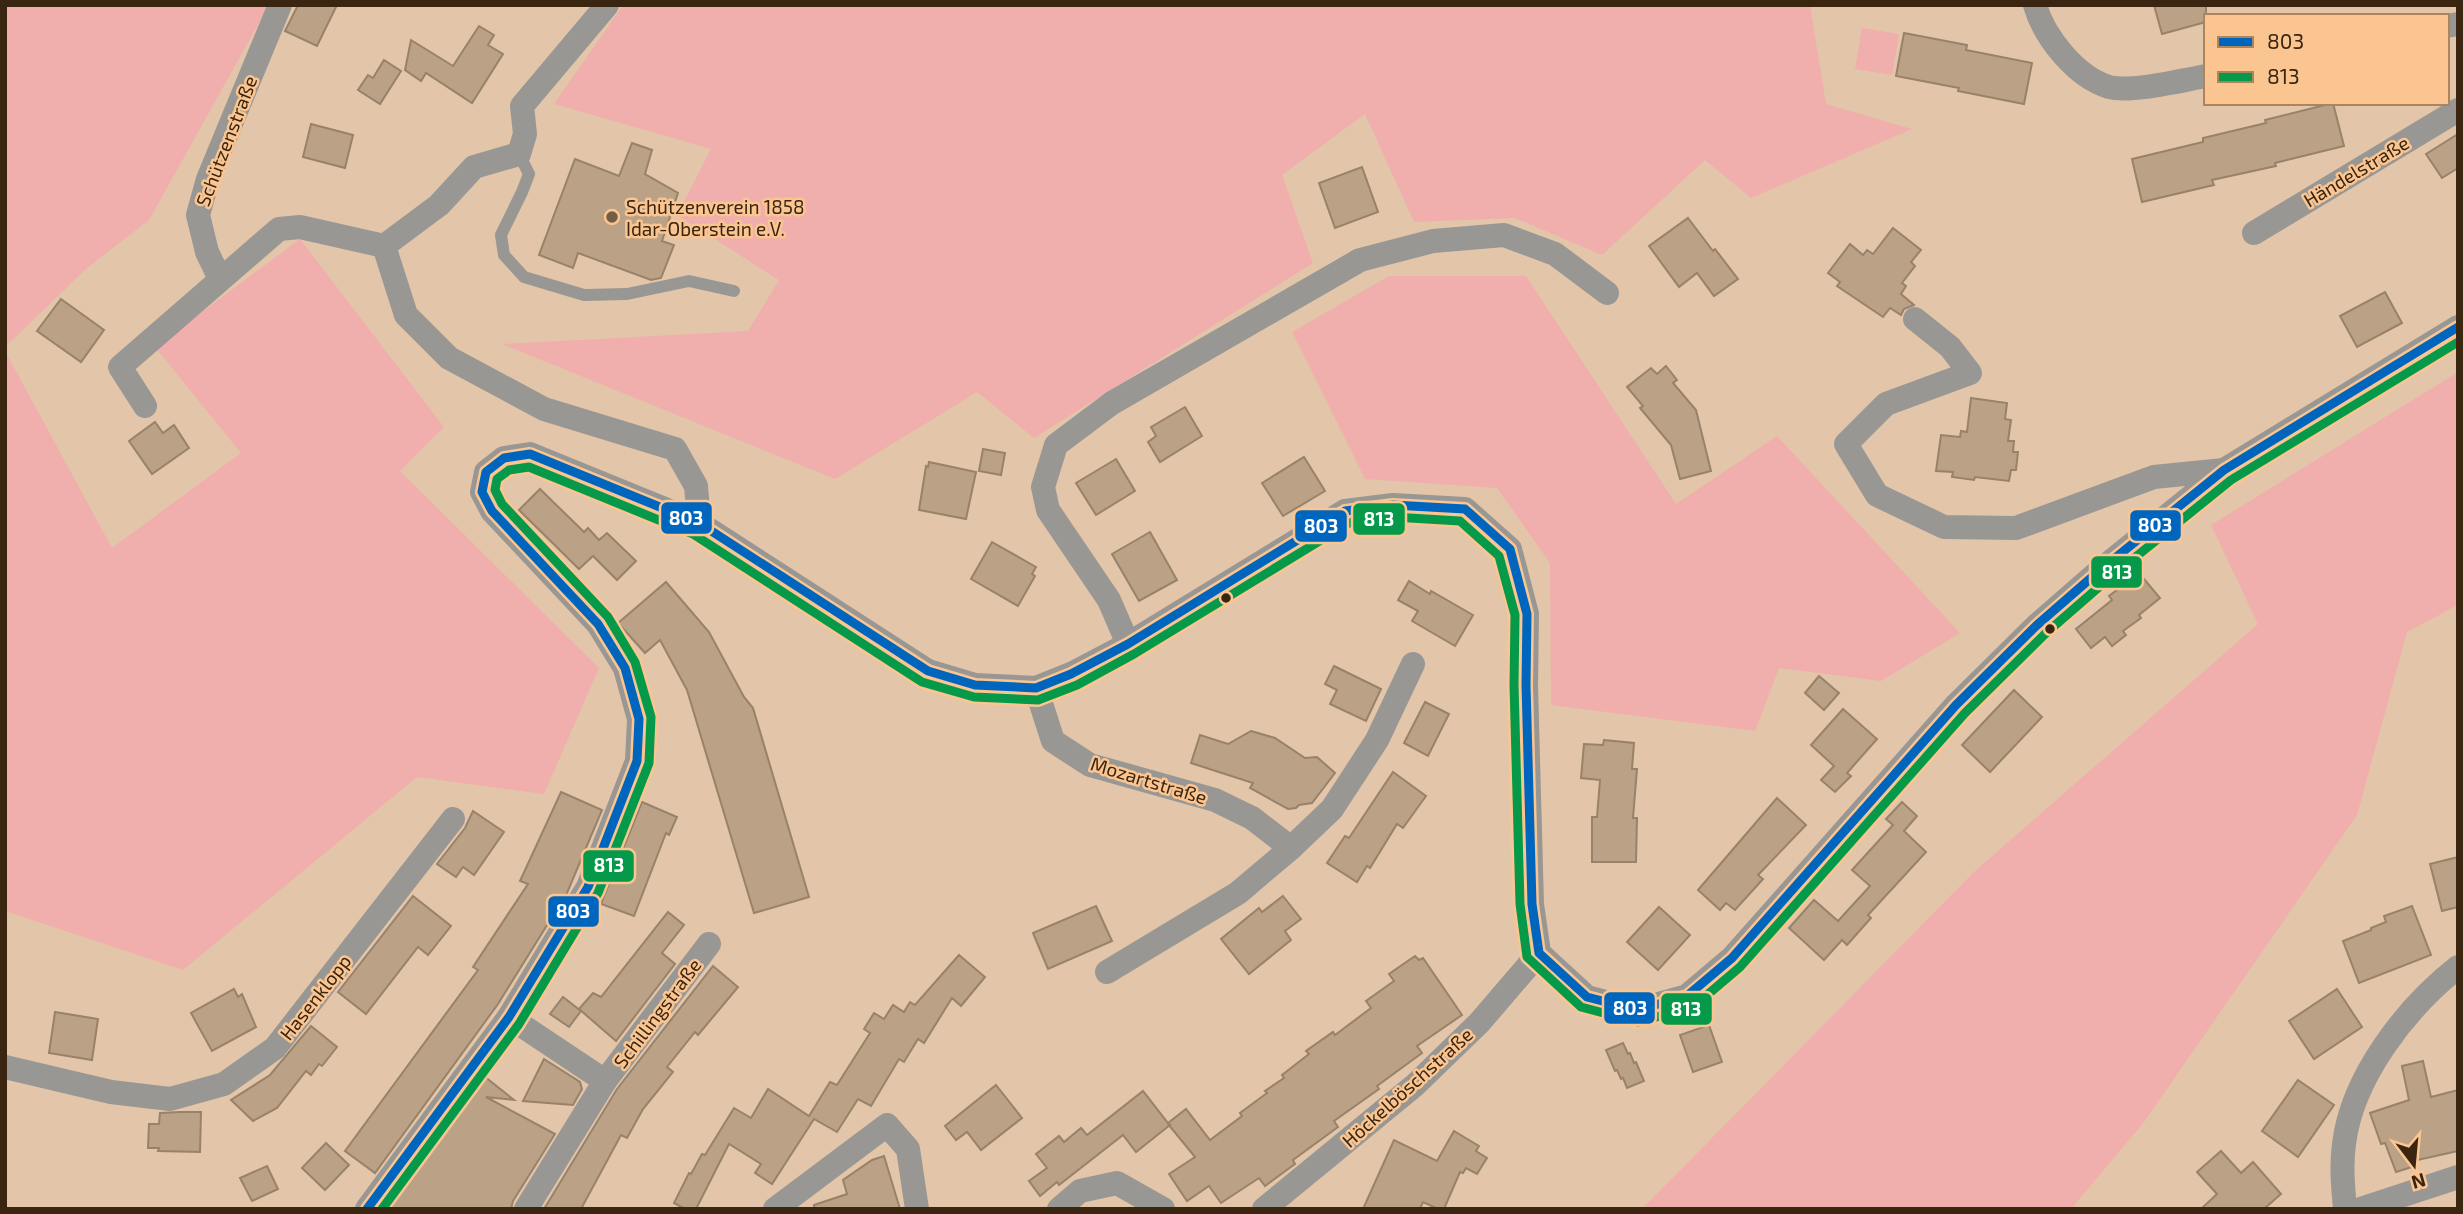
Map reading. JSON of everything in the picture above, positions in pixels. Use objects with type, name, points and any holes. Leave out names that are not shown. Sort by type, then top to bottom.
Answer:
[{"type":"street","name":"Schützenstraße","points":[[220,279],[207,252],[198,215],[208,179],[280,5]]},
{"type":"street","points":[[145,405],[120,367],[279,229],[300,227],[384,246],[439,205],[474,167],[519,154],[525,134],[522,106],[607,5]]},
{"type":"street","points":[[2035,5],[2040,23],[2072,65],[2110,87],[2150,87],[2204,76]]},
{"type":"street","name":"Händelstraße","points":[[2254,233],[2458,110]]},
{"type":"street","points":[[1128,644],[1110,600],[1048,510],[1043,487],[1056,445],[1112,403],[1360,260],[1433,241],[1504,235],[1555,254],[1607,293]]},
{"type":"street","points":[[384,246],[406,316],[449,358],[544,409],[675,449],[696,486],[699,523]]},
{"type":"street","points":[[1915,319],[1950,347],[1970,373],[1886,404],[1846,444],[1877,495],[1944,527],[2016,528],[2154,477],[2224,470]]},
{"type":"street","points":[[367,1209],[509,1017],[588,887],[637,761],[639,719],[625,668],[598,624],[492,511],[482,492],[486,472],[504,458],[530,454],[699,523],[928,671],[975,685],[1036,688],[1071,674],[1128,644],[1345,511],[1393,505],[1465,509],[1510,549],[1527,614],[1526,685],[1532,904],[1539,953],[1587,997],[1637,1010],[1687,996],[1732,958],[1956,705],[2099,570],[2224,470],[2458,327]]},
{"type":"street","points":[[1107,972],[1238,893],[1332,809],[1377,740],[1413,664]]},
{"type":"street","name":"Mozartstraße","points":[[1036,688],[1053,741],[1090,765],[1215,800],[1252,818],[1291,848]]},
{"type":"street","name":"Hasenklopp","points":[[5,1067],[111,1093],[170,1100],[224,1084],[275,1048],[453,819]]},
{"type":"street","name":"Schillingstraße","points":[[526,1209],[606,1081],[709,944]]},
{"type":"street","name":"Höckelböschstraße","points":[[1264,1209],[1415,1085],[1479,1023],[1539,953]]},
{"type":"street","points":[[2346,1209],[2342,1180],[2344,1143],[2353,1104],[2369,1069],[2406,1018],[2458,967]]},
{"type":"street","name":"Schillingstraße","points":[[509,1017],[606,1081]]},
{"type":"street","points":[[775,1209],[887,1125],[908,1149],[917,1209]]},
{"type":"street","points":[[2361,1209],[2458,1177]]},
{"type":"street","points":[[1059,1209],[1080,1191],[1117,1183],[1163,1209]]},
{"type":"lane","points":[[519,154],[529,174],[501,235],[504,255],[524,277],[584,295],[627,294],[689,281],[734,291]]},
{"type":"shaded area","points":[[5,5],[269,5],[149,220],[87,268],[5,347]]},
{"type":"shaded area","points":[[623,5],[1810,5],[1826,104],[1912,129],[1751,198],[1705,160],[1602,255],[1515,218],[1414,222],[1365,114],[1282,175],[1313,263],[1034,438],[977,392],[835,479],[502,344],[748,331],[779,280],[677,215],[711,149],[554,104]]},
{"type":"shaded area","points":[[1862,28],[1899,34],[1892,75],[1855,69]]},
{"type":"shaded area","points":[[300,239],[444,427],[400,471],[599,668],[544,794],[417,777],[183,970],[5,911],[5,351],[112,548],[241,453],[155,347]]},
{"type":"shaded area","points":[[1389,276],[1526,276],[1676,504],[1777,436],[1960,633],[1881,681],[1779,668],[1755,731],[1551,705],[1550,563],[1497,488],[1365,479],[1292,332]]},
{"type":"shaded area","points":[[2458,372],[2458,605],[2407,632],[2357,815],[2144,1122],[2071,1209],[1642,1209],[1975,871],[2258,624],[2211,525]]},
{"type":"building","points":[[298,5],[337,5],[317,46],[285,31]]},
{"type":"building","points":[[2154,5],[2206,5],[2204,23],[2162,34]]},
{"type":"building","points":[[479,26],[494,35],[488,45],[503,54],[472,103],[426,73],[421,81],[405,70],[411,40],[453,66]]},
{"type":"building","points":[[1904,33],[1967,45],[1966,50],[2032,63],[2024,104],[1896,76]]},
{"type":"building","points":[[384,60],[401,71],[380,104],[358,90],[368,75],[373,78]]},
{"type":"building","points":[[2334,105],[2344,146],[2275,163],[2276,166],[2212,180],[2214,185],[2142,202],[2132,159],[2203,142],[2203,138],[2266,123],[2265,120]]},
{"type":"building","points":[[311,124],[353,135],[345,168],[303,157]]},
{"type":"building","points":[[2458,134],[2458,168],[2442,178],[2426,154]]},
{"type":"building","name":"Schützenverein 1858 Idar-Oberstein e.V.","points":[[632,143],[652,150],[645,174],[678,193],[662,241],[674,245],[661,278],[651,280],[578,253],[573,268],[539,255],[575,159],[619,176]]},
{"type":"building","points":[[1362,167],[1378,212],[1335,228],[1319,183]]},
{"type":"building","points":[[1688,218],[1738,279],[1714,296],[1697,273],[1679,287],[1649,246]]},
{"type":"building","points":[[1893,228],[1921,250],[1911,262],[1915,266],[1902,283],[1906,286],[1901,294],[1914,305],[1904,309],[1901,315],[1890,308],[1883,317],[1837,286],[1840,282],[1828,273],[1850,244],[1863,255],[1867,250],[1873,254]]},
{"type":"building","points":[[2385,292],[2402,323],[2357,347],[2340,316]]},
{"type":"building","points":[[61,299],[104,330],[81,362],[37,331]]},
{"type":"building","points":[[1666,366],[1677,380],[1673,383],[1696,410],[1711,471],[1680,479],[1671,445],[1640,408],[1643,406],[1627,387],[1651,368],[1657,374]]},
{"type":"building","points":[[1971,398],[2007,403],[2005,419],[2011,420],[2008,441],[2014,441],[2013,452],[2018,452],[2016,470],[2011,470],[2009,481],[1952,477],[1953,472],[1936,471],[1941,435],[1960,437],[1961,431],[1967,432]]},
{"type":"building","points":[[1185,407],[1202,436],[1160,462],[1148,442],[1156,436],[1151,427]]},
{"type":"building","points":[[155,422],[163,433],[174,425],[189,448],[152,474],[129,441]]},
{"type":"building","points":[[983,449],[1005,453],[1001,475],[979,471]]},
{"type":"building","points":[[1304,457],[1325,491],[1283,516],[1262,483]]},
{"type":"building","points":[[1116,459],[1135,491],[1096,515],[1076,483]]},
{"type":"building","points":[[929,462],[976,472],[966,519],[919,510],[926,466],[928,467]]},
{"type":"building","points":[[540,489],[584,532],[588,528],[599,540],[607,533],[636,561],[617,580],[593,556],[579,569],[519,510]]},
{"type":"building","points":[[1150,532],[1177,580],[1139,601],[1112,554]]},
{"type":"building","points":[[992,542],[1036,567],[1032,574],[1035,576],[1018,606],[971,579]]},
{"type":"building","points":[[2139,573],[2160,598],[2139,615],[2141,618],[2123,631],[2126,635],[2112,646],[2105,637],[2091,648],[2076,629],[2112,600],[2109,596]]},
{"type":"building","points":[[1409,581],[1473,615],[1455,646],[1412,621],[1418,611],[1398,600]]},
{"type":"building","points":[[666,582],[709,632],[744,697],[753,708],[809,897],[754,913],[687,690],[660,640],[645,653],[618,623]]},
{"type":"building","points":[[1334,666],[1381,689],[1366,721],[1330,704],[1337,690],[1325,684]]},
{"type":"building","points":[[1819,676],[1839,693],[1824,710],[1805,693]]},
{"type":"building","points":[[2014,690],[2042,717],[1990,772],[1962,745]]},
{"type":"building","points":[[1425,702],[1449,714],[1428,756],[1404,743]]},
{"type":"building","points":[[1843,709],[1877,739],[1847,773],[1851,776],[1835,792],[1821,780],[1834,766],[1811,745]]},
{"type":"building","points":[[1251,731],[1275,738],[1305,758],[1317,757],[1335,773],[1312,803],[1288,809],[1250,788],[1253,783],[1191,763],[1200,735],[1228,744]]},
{"type":"building","points":[[1604,740],[1634,743],[1632,769],[1637,769],[1633,818],[1637,818],[1636,862],[1592,862],[1592,817],[1597,817],[1600,780],[1581,778],[1584,744],[1603,745]]},
{"type":"building","points":[[1393,772],[1426,796],[1403,828],[1397,824],[1370,868],[1367,866],[1357,882],[1327,863],[1345,836],[1349,838]]},
{"type":"building","points":[[561,792],[602,810],[567,893],[498,1004],[375,1173],[345,1151],[478,970],[473,967],[528,884],[520,881]]},
{"type":"building","points":[[1777,798],[1806,825],[1758,875],[1763,879],[1735,910],[1726,903],[1720,910],[1698,890]]},
{"type":"building","points":[[642,802],[677,817],[669,835],[666,833],[634,916],[601,904]]},
{"type":"building","points":[[1902,802],[1917,816],[1904,831],[1926,852],[1868,915],[1871,918],[1847,945],[1842,940],[1824,960],[1789,928],[1814,900],[1838,921],[1870,886],[1852,870],[1893,825],[1886,819]]},
{"type":"building","points":[[473,811],[504,832],[474,875],[463,867],[456,877],[437,864],[465,828]]},
{"type":"building","points":[[2458,857],[2458,907],[2442,911],[2430,864]]},
{"type":"building","points":[[413,896],[451,926],[428,955],[418,947],[366,1014],[338,992]]},
{"type":"building","points":[[1283,896],[1301,919],[1285,931],[1291,940],[1249,974],[1221,939],[1259,908],[1262,912]]},
{"type":"building","points":[[1096,906],[1112,941],[1048,969],[1033,933]]},
{"type":"building","points":[[2412,906],[2431,955],[2359,983],[2343,941],[2386,922],[2384,916]]},
{"type":"building","points":[[1659,907],[1690,935],[1658,970],[1627,942]]},
{"type":"building","points":[[668,912],[684,925],[662,953],[675,964],[616,1041],[579,1009],[593,993],[601,997]]},
{"type":"building","points":[[959,955],[985,977],[961,1006],[952,998],[924,1043],[918,1039],[904,1062],[899,1059],[871,1106],[858,1099],[837,1132],[814,1119],[772,1184],[755,1173],[761,1164],[729,1144],[696,1209],[685,1209],[674,1203],[689,1173],[691,1174],[702,1154],[705,1155],[734,1108],[751,1118],[768,1089],[809,1116],[830,1082],[837,1085],[870,1033],[864,1029],[874,1013],[884,1019],[893,1005],[904,1012],[910,1002],[915,1005]]},
{"type":"building","points":[[1415,956],[1419,960],[1423,958],[1462,1015],[1417,1046],[1422,1053],[1377,1086],[1379,1089],[1334,1121],[1338,1127],[1293,1160],[1295,1164],[1265,1186],[1259,1178],[1221,1203],[1209,1186],[1187,1201],[1169,1174],[1195,1157],[1169,1126],[1136,1152],[1123,1135],[1059,1185],[1057,1182],[1040,1196],[1029,1181],[1047,1168],[1036,1154],[1059,1136],[1064,1142],[1081,1128],[1087,1135],[1143,1091],[1168,1123],[1186,1109],[1210,1140],[1242,1116],[1240,1113],[1267,1093],[1265,1091],[1284,1078],[1282,1075],[1309,1054],[1306,1051],[1333,1032],[1335,1035],[1371,1008],[1366,1001],[1394,981],[1389,974]]},
{"type":"building","points":[[713,966],[738,987],[698,1035],[695,1032],[667,1067],[673,1072],[643,1109],[627,1138],[621,1135],[581,1209],[544,1209],[617,1089]]},
{"type":"building","points":[[234,989],[238,997],[242,994],[256,1027],[212,1051],[191,1013]]},
{"type":"building","points":[[2337,989],[2362,1027],[2314,1059],[2289,1021]]},
{"type":"building","points":[[563,997],[581,1011],[569,1027],[550,1014]]},
{"type":"building","points":[[55,1012],[98,1019],[92,1060],[49,1053]]},
{"type":"building","points":[[1709,1025],[1722,1062],[1693,1072],[1680,1035]]},
{"type":"building","points":[[311,1026],[337,1047],[311,1075],[306,1071],[277,1108],[253,1121],[231,1100],[270,1075]]},
{"type":"building","points":[[1623,1043],[1634,1063],[1636,1062],[1644,1081],[1627,1088],[1623,1078],[1615,1071],[1606,1050]]},
{"type":"building","points":[[544,1059],[580,1082],[582,1089],[573,1105],[523,1101]]},
{"type":"building","points":[[2423,1061],[2431,1097],[2458,1090],[2458,1151],[2413,1161],[2415,1166],[2396,1172],[2385,1143],[2381,1144],[2370,1113],[2409,1100],[2402,1066]]},
{"type":"building","points":[[484,1076],[514,1100],[486,1097],[555,1134],[513,1201],[511,1209],[386,1209]]},
{"type":"building","points":[[2298,1080],[2334,1105],[2298,1157],[2262,1131]]},
{"type":"building","points":[[996,1085],[1022,1118],[981,1150],[967,1132],[956,1140],[945,1126]]},
{"type":"building","points":[[201,1112],[200,1152],[158,1151],[159,1148],[148,1148],[149,1124],[159,1124],[160,1113]]},
{"type":"building","points":[[1454,1131],[1479,1146],[1476,1151],[1487,1158],[1477,1174],[1466,1168],[1463,1173],[1460,1172],[1444,1209],[1423,1202],[1420,1209],[1363,1209],[1394,1140],[1437,1161]]},
{"type":"building","points":[[326,1143],[349,1165],[325,1190],[302,1168]]},
{"type":"building","points":[[2221,1151],[2241,1173],[2253,1162],[2281,1194],[2264,1209],[2201,1209],[2217,1194],[2197,1172]]},
{"type":"building","points":[[884,1156],[900,1209],[814,1209],[814,1205],[847,1194],[843,1180],[872,1160]]},
{"type":"building","points":[[267,1166],[278,1189],[252,1201],[240,1178]]},
{"type":"transit line","name":"803","points":[[367,1209],[509,1017],[588,887],[637,761],[639,719],[625,668],[598,624],[492,511],[482,492],[486,472],[504,458],[530,454],[699,523],[928,671],[975,685],[1036,688],[1071,674],[1128,644],[1345,511],[1393,505],[1465,509],[1510,549],[1527,614],[1526,685],[1532,904],[1539,953],[1587,997],[1637,1010],[1687,996],[1732,958],[1956,705],[2037,625],[2099,571],[2224,470],[2458,327]]},
{"type":"transit line","name":"813","points":[[382,1209],[519,1024],[598,893],[649,763],[651,717],[635,662],[608,617],[502,504],[495,490],[497,479],[509,470],[529,467],[693,534],[922,682],[974,697],[1038,700],[1077,685],[1134,654],[1349,523],[1393,517],[1460,521],[1499,556],[1515,615],[1514,685],[1520,904],[1527,957],[1581,1007],[1638,1022],[1693,1007],[1740,967],[1965,713],[2045,634],[2107,580],[2231,480],[2458,342]]},
{"type":"place","name":"Schützenverein 1858 Idar-Oberstein e.V.","points":[[612,217]]}]
